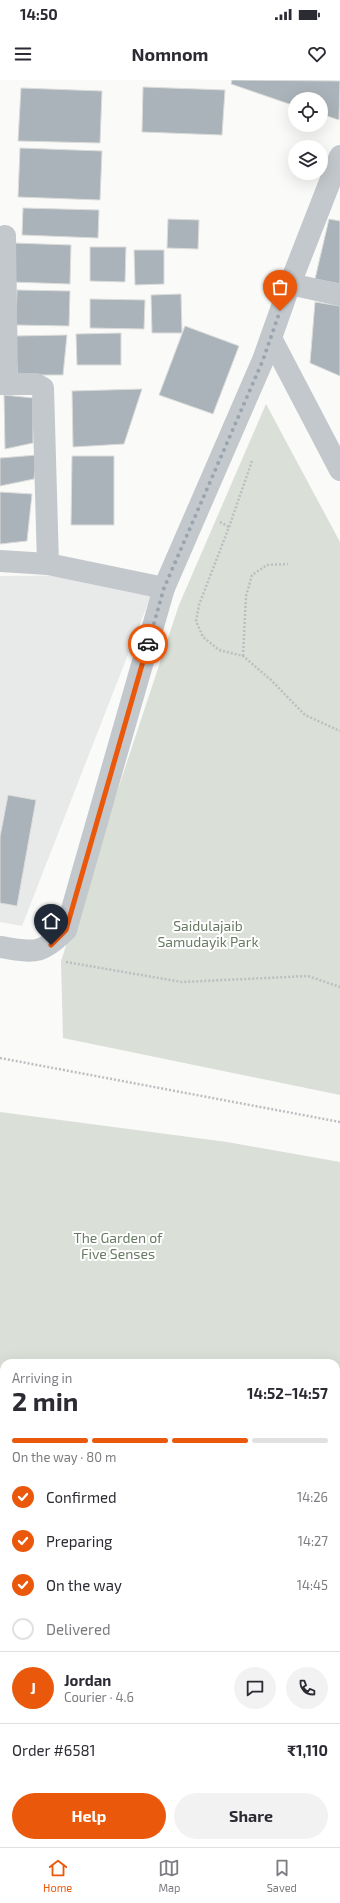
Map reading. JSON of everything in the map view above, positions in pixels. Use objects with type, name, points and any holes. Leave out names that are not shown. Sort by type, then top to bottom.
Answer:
[{"type":"street","points":[[0,947],[31,952],[51,945],[66,930],[164,588],[263,360],[290,284],[340,156]]},
{"type":"street","points":[[5,236],[4,384],[36,384],[42,388],[48,564]]},
{"type":"street","points":[[290,284],[340,295]]},
{"type":"street","points":[[271,338],[340,470]]},
{"type":"street","points":[[0,561],[48,564],[164,588]]},
{"type":"path","points":[[252,461],[229,527],[198,605],[196,621],[203,637],[219,650],[243,656],[271,680],[305,715],[340,731]]},
{"type":"path","points":[[216,519],[229,527]]},
{"type":"path","points":[[243,656],[246,596],[252,575],[267,565],[288,564]]},
{"type":"path","points":[[31,952],[61,961],[182,982],[308,976],[340,987]]},
{"type":"path","points":[[0,1058],[340,1122]]},
{"type":"shaded area","points":[[116,575],[152,593],[22,926],[0,922],[0,576]]},
{"type":"green space","name":"Saidulajaib Samudayik Park","points":[[266,404],[340,542],[340,1095],[63,1038],[61,961],[179,605]]},
{"type":"green space","name":"The Garden of Five Senses","points":[[0,1112],[227,1142],[340,1162],[340,1359],[0,1359]]},
{"type":"building","points":[[232,80],[340,81],[339,120],[328,116],[328,92],[288,92],[288,104],[231,84]]},
{"type":"building","points":[[143,87],[225,90],[222,135],[142,132]]},
{"type":"building","points":[[21,88],[102,91],[100,143],[18,141]]},
{"type":"building","points":[[20,148],[102,151],[100,200],[18,197]]},
{"type":"building","points":[[23,208],[99,210],[98,238],[22,235]]},
{"type":"building","points":[[168,219],[199,220],[198,249],[167,248]]},
{"type":"building","points":[[329,219],[340,221],[340,284],[315,279]]},
{"type":"building","points":[[13,243],[71,245],[70,284],[11,282]]},
{"type":"building","points":[[90,247],[126,247],[125,282],[90,281]]},
{"type":"building","points":[[134,250],[164,250],[164,284],[135,285]]},
{"type":"building","points":[[17,290],[70,291],[69,326],[16,325]]},
{"type":"building","points":[[181,294],[182,333],[152,333],[151,295]]},
{"type":"building","points":[[90,299],[145,300],[144,329],[90,328]]},
{"type":"building","points":[[315,302],[340,306],[340,376],[310,363]]},
{"type":"building","points":[[185,326],[239,346],[213,414],[159,395]]},
{"type":"building","points":[[121,333],[121,365],[77,365],[76,334]]},
{"type":"building","points":[[67,335],[63,375],[18,375],[14,336]]},
{"type":"building","points":[[142,389],[124,444],[73,447],[72,391]]},
{"type":"building","points":[[4,395],[33,398],[33,443],[5,449]]},
{"type":"building","points":[[37,455],[34,479],[0,486],[0,458]]},
{"type":"building","points":[[72,456],[114,456],[114,525],[71,525]]},
{"type":"building","points":[[0,492],[32,494],[27,541],[0,544]]},
{"type":"building","points":[[8,795],[36,800],[17,906],[0,903],[0,837]]},
{"type":"way so far","points":[[148,644],[164,588],[263,360],[280,311]]},
{"type":"route","points":[[51,945],[66,930],[148,644]]}]
